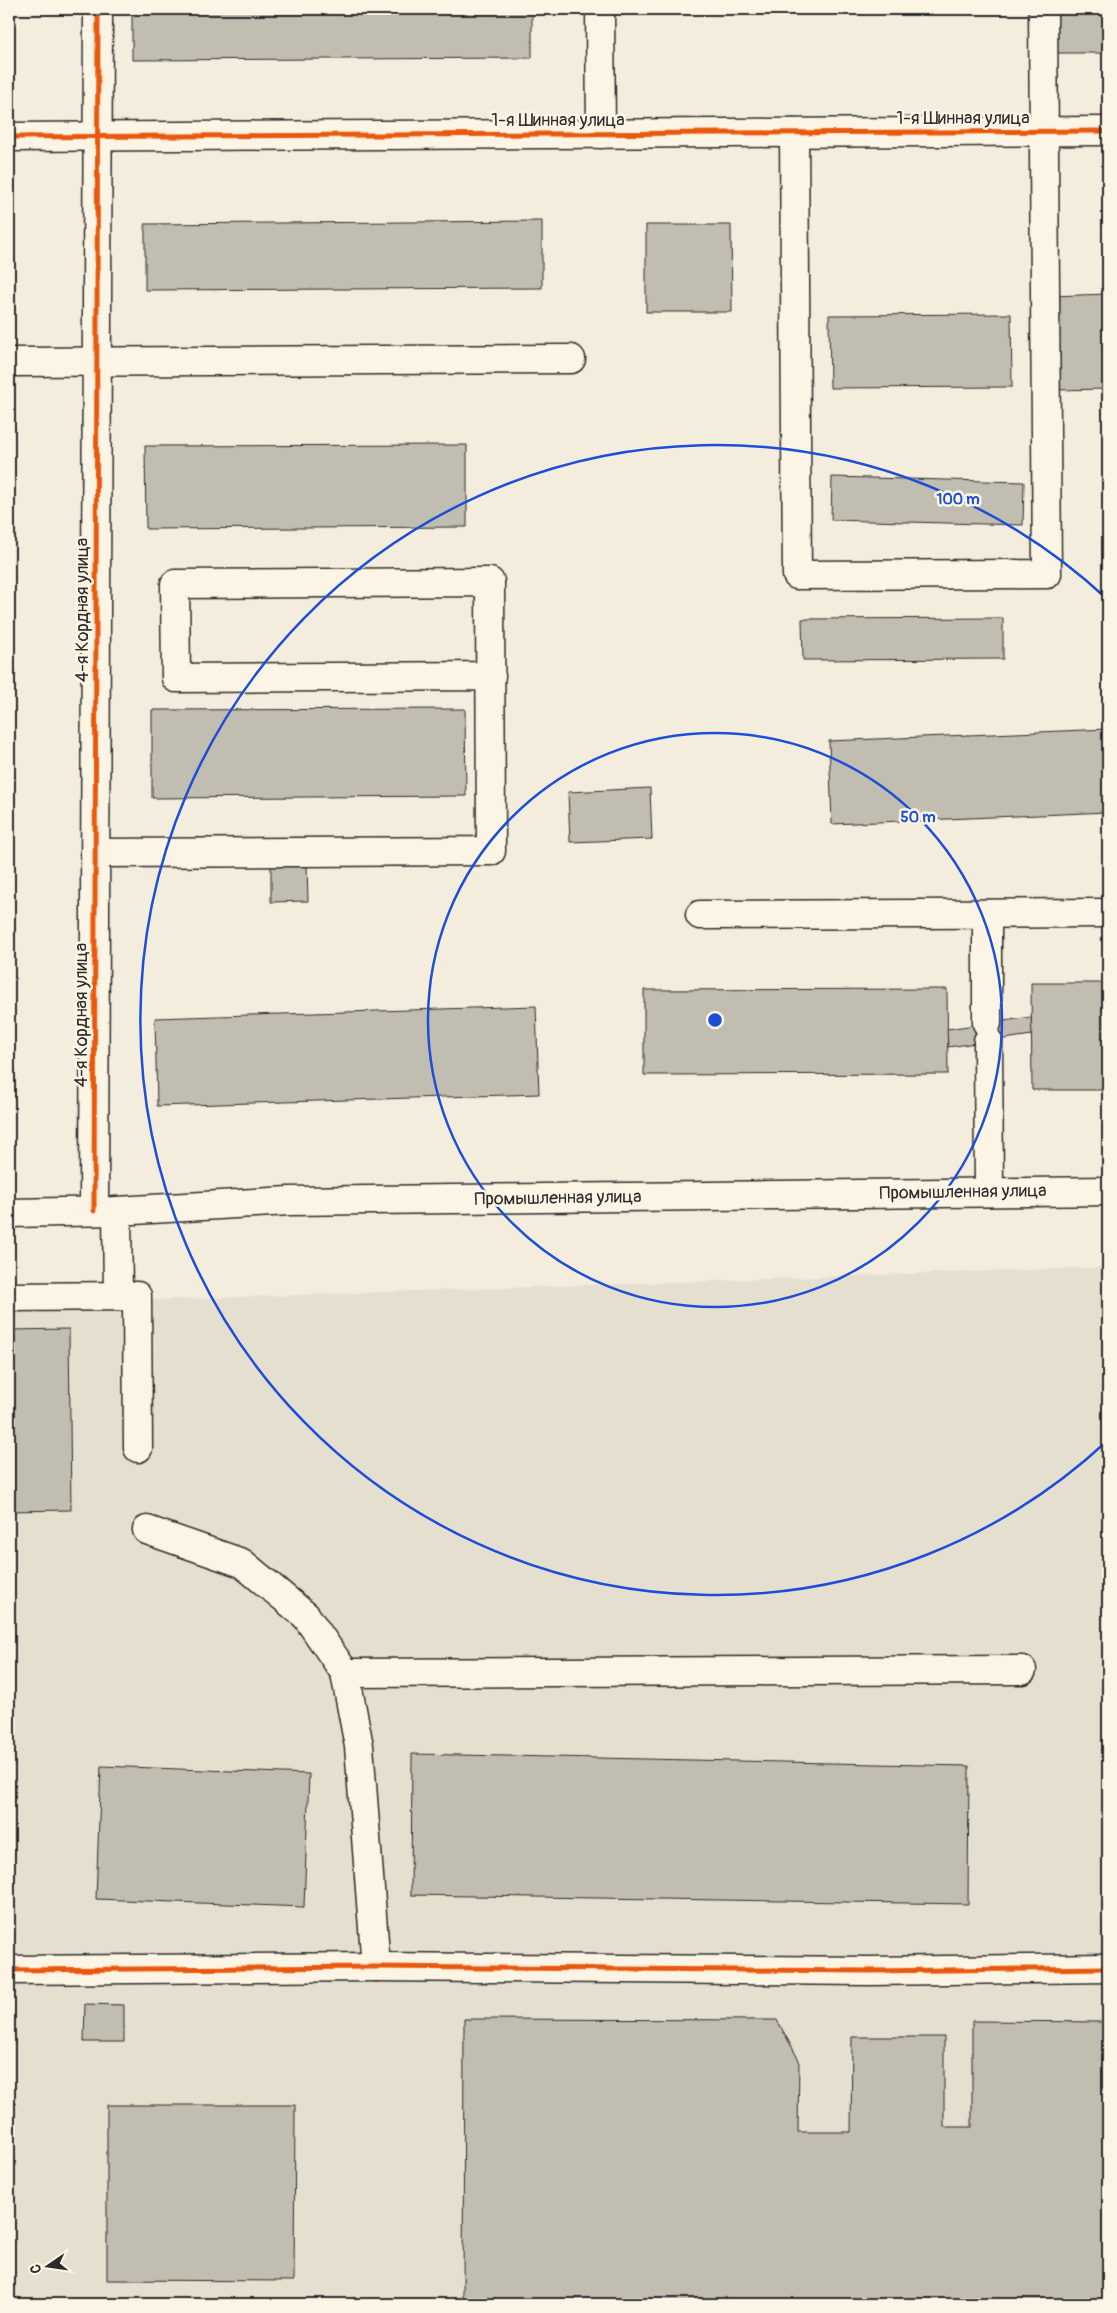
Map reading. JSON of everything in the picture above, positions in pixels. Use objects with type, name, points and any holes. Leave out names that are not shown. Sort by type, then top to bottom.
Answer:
[{"type":"street","name":"4-я Кордная улица","points":[[98,9],[95,853],[106,1211],[118,1296]]},
{"type":"street","points":[[600,9],[601,134]]},
{"type":"street","points":[[794,133],[797,575],[1047,574],[1043,9]]},
{"type":"street","name":"1-я Шинная улица","points":[[9,137],[1108,131]]},
{"type":"street","points":[[9,362],[571,359]]},
{"type":"street","points":[[95,853],[491,851],[491,676],[490,582],[175,584],[176,678],[491,676]]},
{"type":"street","points":[[700,915],[1108,913]]},
{"type":"street","points":[[987,914],[989,1192]]},
{"type":"street","name":"Промышленная улица","points":[[9,1213],[106,1211],[289,1201],[1108,1191]]},
{"type":"street","points":[[9,1297],[137,1296],[138,1448]]},
{"type":"street","points":[[147,1530],[242,1563],[306,1616],[345,1673],[359,1746],[376,1967]]},
{"type":"street","points":[[345,1673],[1022,1670]]},
{"type":"street","points":[[9,1970],[376,1967],[860,1970],[1108,1968]]},
{"type":"shaded area","points":[[1108,1267],[1108,2304],[9,2304],[9,1305]]},
{"type":"building","points":[[132,9],[532,9],[532,58],[132,60]]},
{"type":"building","points":[[1056,9],[1108,9],[1108,53],[1056,53]]},
{"type":"building","points":[[542,221],[542,288],[145,290],[145,224]]},
{"type":"building","points":[[646,225],[731,225],[732,312],[646,312]]},
{"type":"building","points":[[1108,294],[1108,389],[1055,390],[1052,296]]},
{"type":"building","points":[[1011,314],[1012,387],[830,388],[829,315]]},
{"type":"building","points":[[467,445],[467,527],[146,529],[145,446]]},
{"type":"building","points":[[832,477],[1024,482],[1023,525],[831,520]]},
{"type":"building","points":[[1003,618],[1003,659],[803,660],[802,619]]},
{"type":"building","points":[[465,709],[466,796],[152,798],[152,710]]},
{"type":"building","points":[[1108,729],[1108,812],[832,824],[829,741]]},
{"type":"building","points":[[650,788],[652,839],[570,842],[568,792]]},
{"type":"building","points":[[271,864],[307,864],[308,901],[271,902]]},
{"type":"building","points":[[1031,983],[1108,983],[1108,1090],[1032,1090]]},
{"type":"building","points":[[947,989],[948,1074],[644,1075],[644,990]]},
{"type":"building","points":[[536,1006],[539,1094],[157,1106],[155,1018]]},
{"type":"building","points":[[1031,1017],[1032,1035],[948,1047],[947,1029]]},
{"type":"building","points":[[69,1329],[71,1510],[9,1511],[9,1330]]},
{"type":"building","points":[[412,1754],[969,1766],[968,1904],[411,1895]]},
{"type":"building","points":[[101,1766],[309,1774],[304,1907],[96,1899]]},
{"type":"building","points":[[85,2004],[124,2005],[124,2042],[84,2042]]},
{"type":"building","points":[[464,2019],[777,2020],[799,2060],[798,2132],[851,2132],[852,2037],[944,2037],[944,2127],[972,2127],[972,2021],[1108,2022],[1108,2304],[463,2304]]},
{"type":"building","points":[[107,2105],[295,2105],[294,2281],[107,2280]]},
{"type":"cycle path","points":[[94,1211],[98,9]]},
{"type":"cycle path","points":[[9,137],[1108,131]]},
{"type":"cycle path","points":[[9,1970],[376,1967],[869,1971],[1108,1968]]}]
